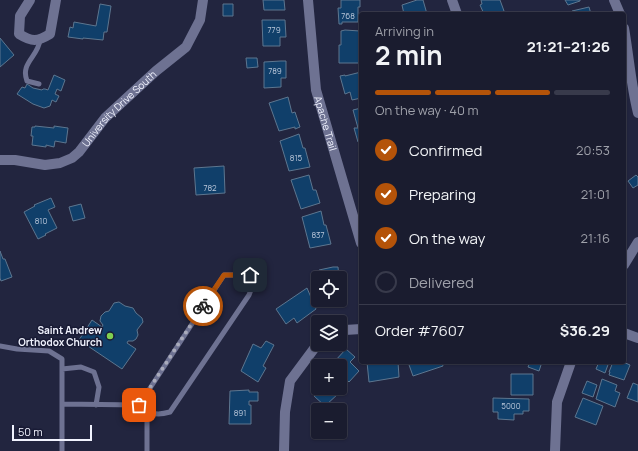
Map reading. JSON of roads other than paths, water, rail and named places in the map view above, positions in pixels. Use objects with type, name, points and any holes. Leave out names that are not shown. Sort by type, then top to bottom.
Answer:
[{"type":"street","points":[[30,0],[20,16],[19,34],[29,40],[40,40],[50,34],[56,0]]},
{"type":"street","name":"University Drive South","points":[[0,160],[15,160],[45,165],[60,163],[72,158],[79,152],[106,118],[156,71],[186,47],[200,20],[203,0]]},
{"type":"street","name":"Apache Trail","points":[[308,0],[316,90],[359,236]]},
{"type":"street","points":[[452,0],[455,12]]},
{"type":"street","points":[[614,0],[619,12]]},
{"type":"street","points":[[626,34],[634,57],[633,92],[638,113]]},
{"type":"street","points":[[626,262],[638,242]]},
{"type":"street","points":[[347,330],[359,329]]},
{"type":"street","points":[[626,334],[638,338]]},
{"type":"street","points":[[284,451],[285,412],[290,381],[312,351]]},
{"type":"street","points":[[555,451],[557,402],[570,364]]},
{"type":"lane","points":[[39,84],[27,81],[25,72],[26,66],[40,45],[40,40]]},
{"type":"lane","points":[[62,404],[139,405],[148,413],[162,415],[170,412],[249,294],[254,282],[250,275],[224,275],[139,405]]},
{"type":"lane","points":[[0,346],[16,349],[49,351],[62,359],[62,451]]},
{"type":"lane","points":[[62,369],[81,367],[94,372],[99,387],[96,405]]},
{"type":"lane","points":[[147,451],[148,413]]},
{"type":"place","name":"Saint Andrew Orthodox Church","points":[[110,336]]}]
